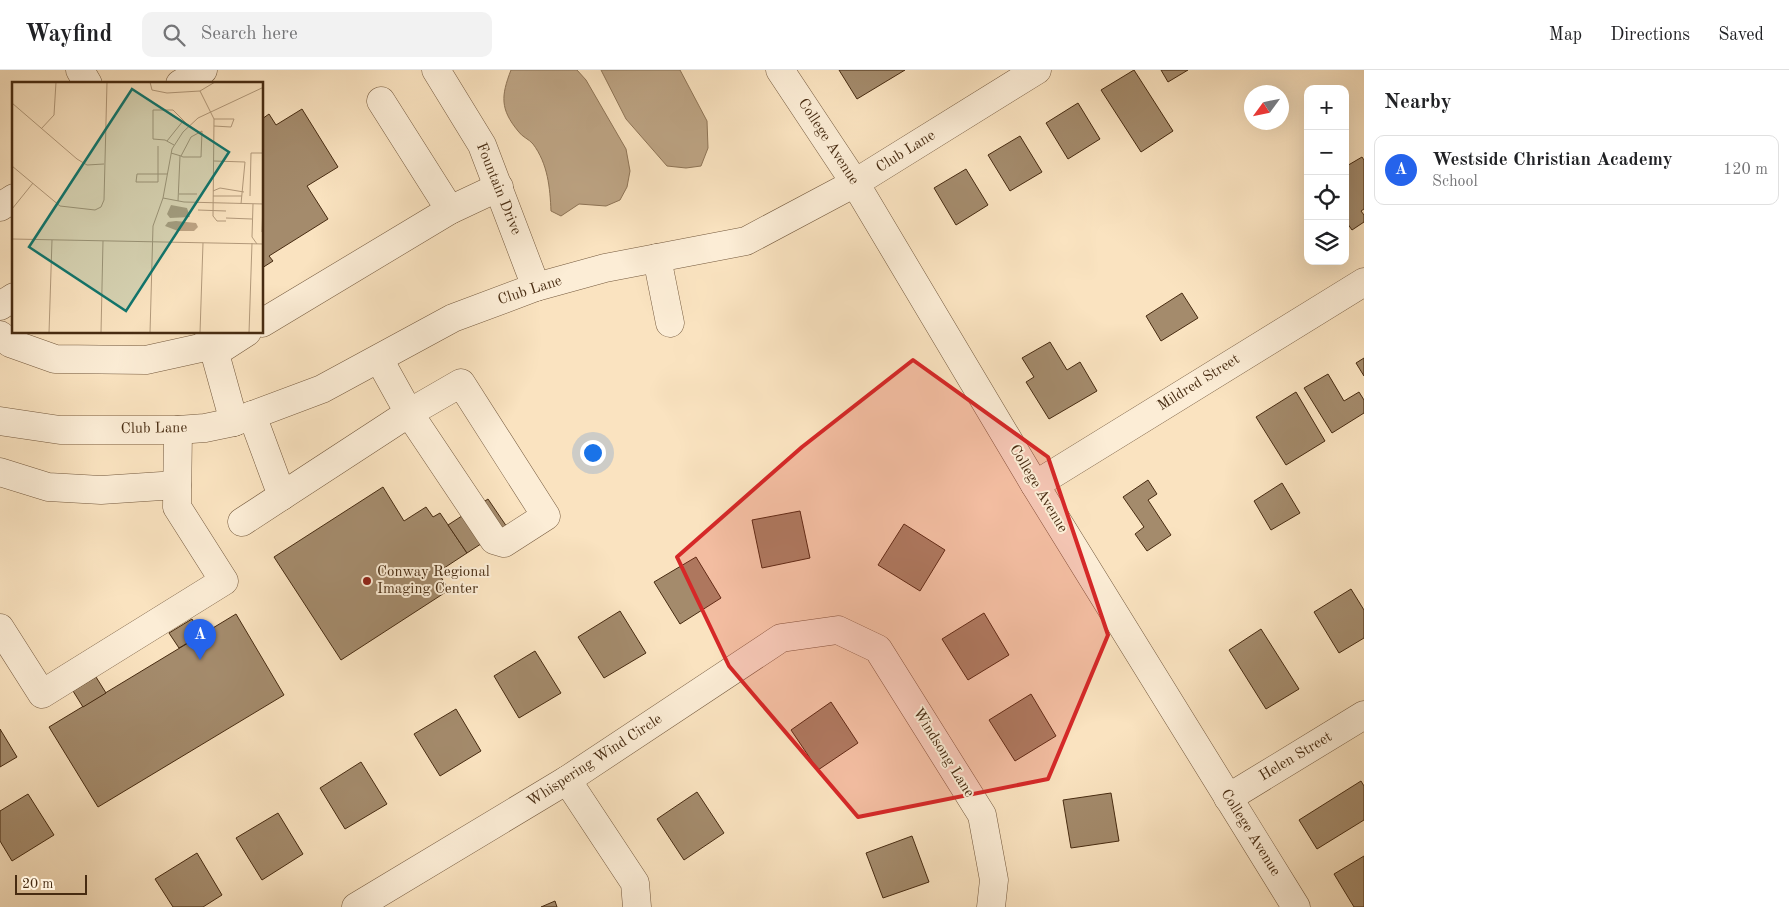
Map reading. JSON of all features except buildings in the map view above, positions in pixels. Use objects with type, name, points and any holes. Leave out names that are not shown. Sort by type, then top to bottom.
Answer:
[{"type":"street","points":[[80,70],[87,82]]},
{"type":"street","points":[[183,82],[203,70]]},
{"type":"street","name":"Fountain Drive","points":[[436,70],[482,145],[536,287]]},
{"type":"street","name":"College Avenue","points":[[780,70],[855,184],[1035,485],[1296,907]]},
{"type":"street","name":"Club Lane","points":[[0,421],[60,430],[178,430],[205,428],[243,419],[322,389],[454,318],[536,287],[605,268],[746,241],[855,184],[1037,70]]},
{"type":"street","points":[[381,101],[450,210]]},
{"type":"street","points":[[264,322],[450,210],[499,187]]},
{"type":"street","points":[[0,207],[12,199]]},
{"type":"street","points":[[657,258],[670,323]]},
{"type":"street","name":"Mildred Street","points":[[1035,485],[1364,282]]},
{"type":"street","points":[[0,306],[12,298]]},
{"type":"street","points":[[0,335],[10,343],[54,359],[146,360],[241,334]]},
{"type":"street","points":[[213,343],[243,419],[282,496]]},
{"type":"street","points":[[242,522],[409,414],[461,383],[546,516],[504,542],[494,540],[409,414],[379,359]]},
{"type":"street","points":[[0,628],[42,694],[224,581],[177,507],[178,430]]},
{"type":"street","points":[[0,472],[48,487],[101,490],[177,486]]},
{"type":"street","name":"Whispering Wind Circle","points":[[356,907],[567,780],[781,638],[838,630]]},
{"type":"street","name":"Windsong Lane","points":[[838,630],[878,649],[982,815],[994,880],[991,907]]},
{"type":"street","name":"Helen Street","points":[[1228,798],[1364,715]]},
{"type":"street","points":[[567,780],[635,883],[637,907]]},
{"type":"highlighted area","points":[[913,360],[1048,457],[1108,635],[1048,779],[858,817],[729,666],[677,557],[802,447]]},
{"type":"shaded area","points":[[511,70],[577,70],[586,80],[626,149],[630,171],[627,187],[620,200],[606,206],[579,204],[561,216],[551,211],[549,185],[542,160],[533,144],[512,123],[505,109],[505,87]]},
{"type":"shaded area","points":[[601,70],[680,70],[707,121],[708,148],[701,166],[686,168],[667,166],[626,119]]},
{"type":"place","name":"Conway Regional Imaging Center","points":[[367,581]]},
{"type":"place","name":"Westside Christian Academy","points":[[200,660]]}]
